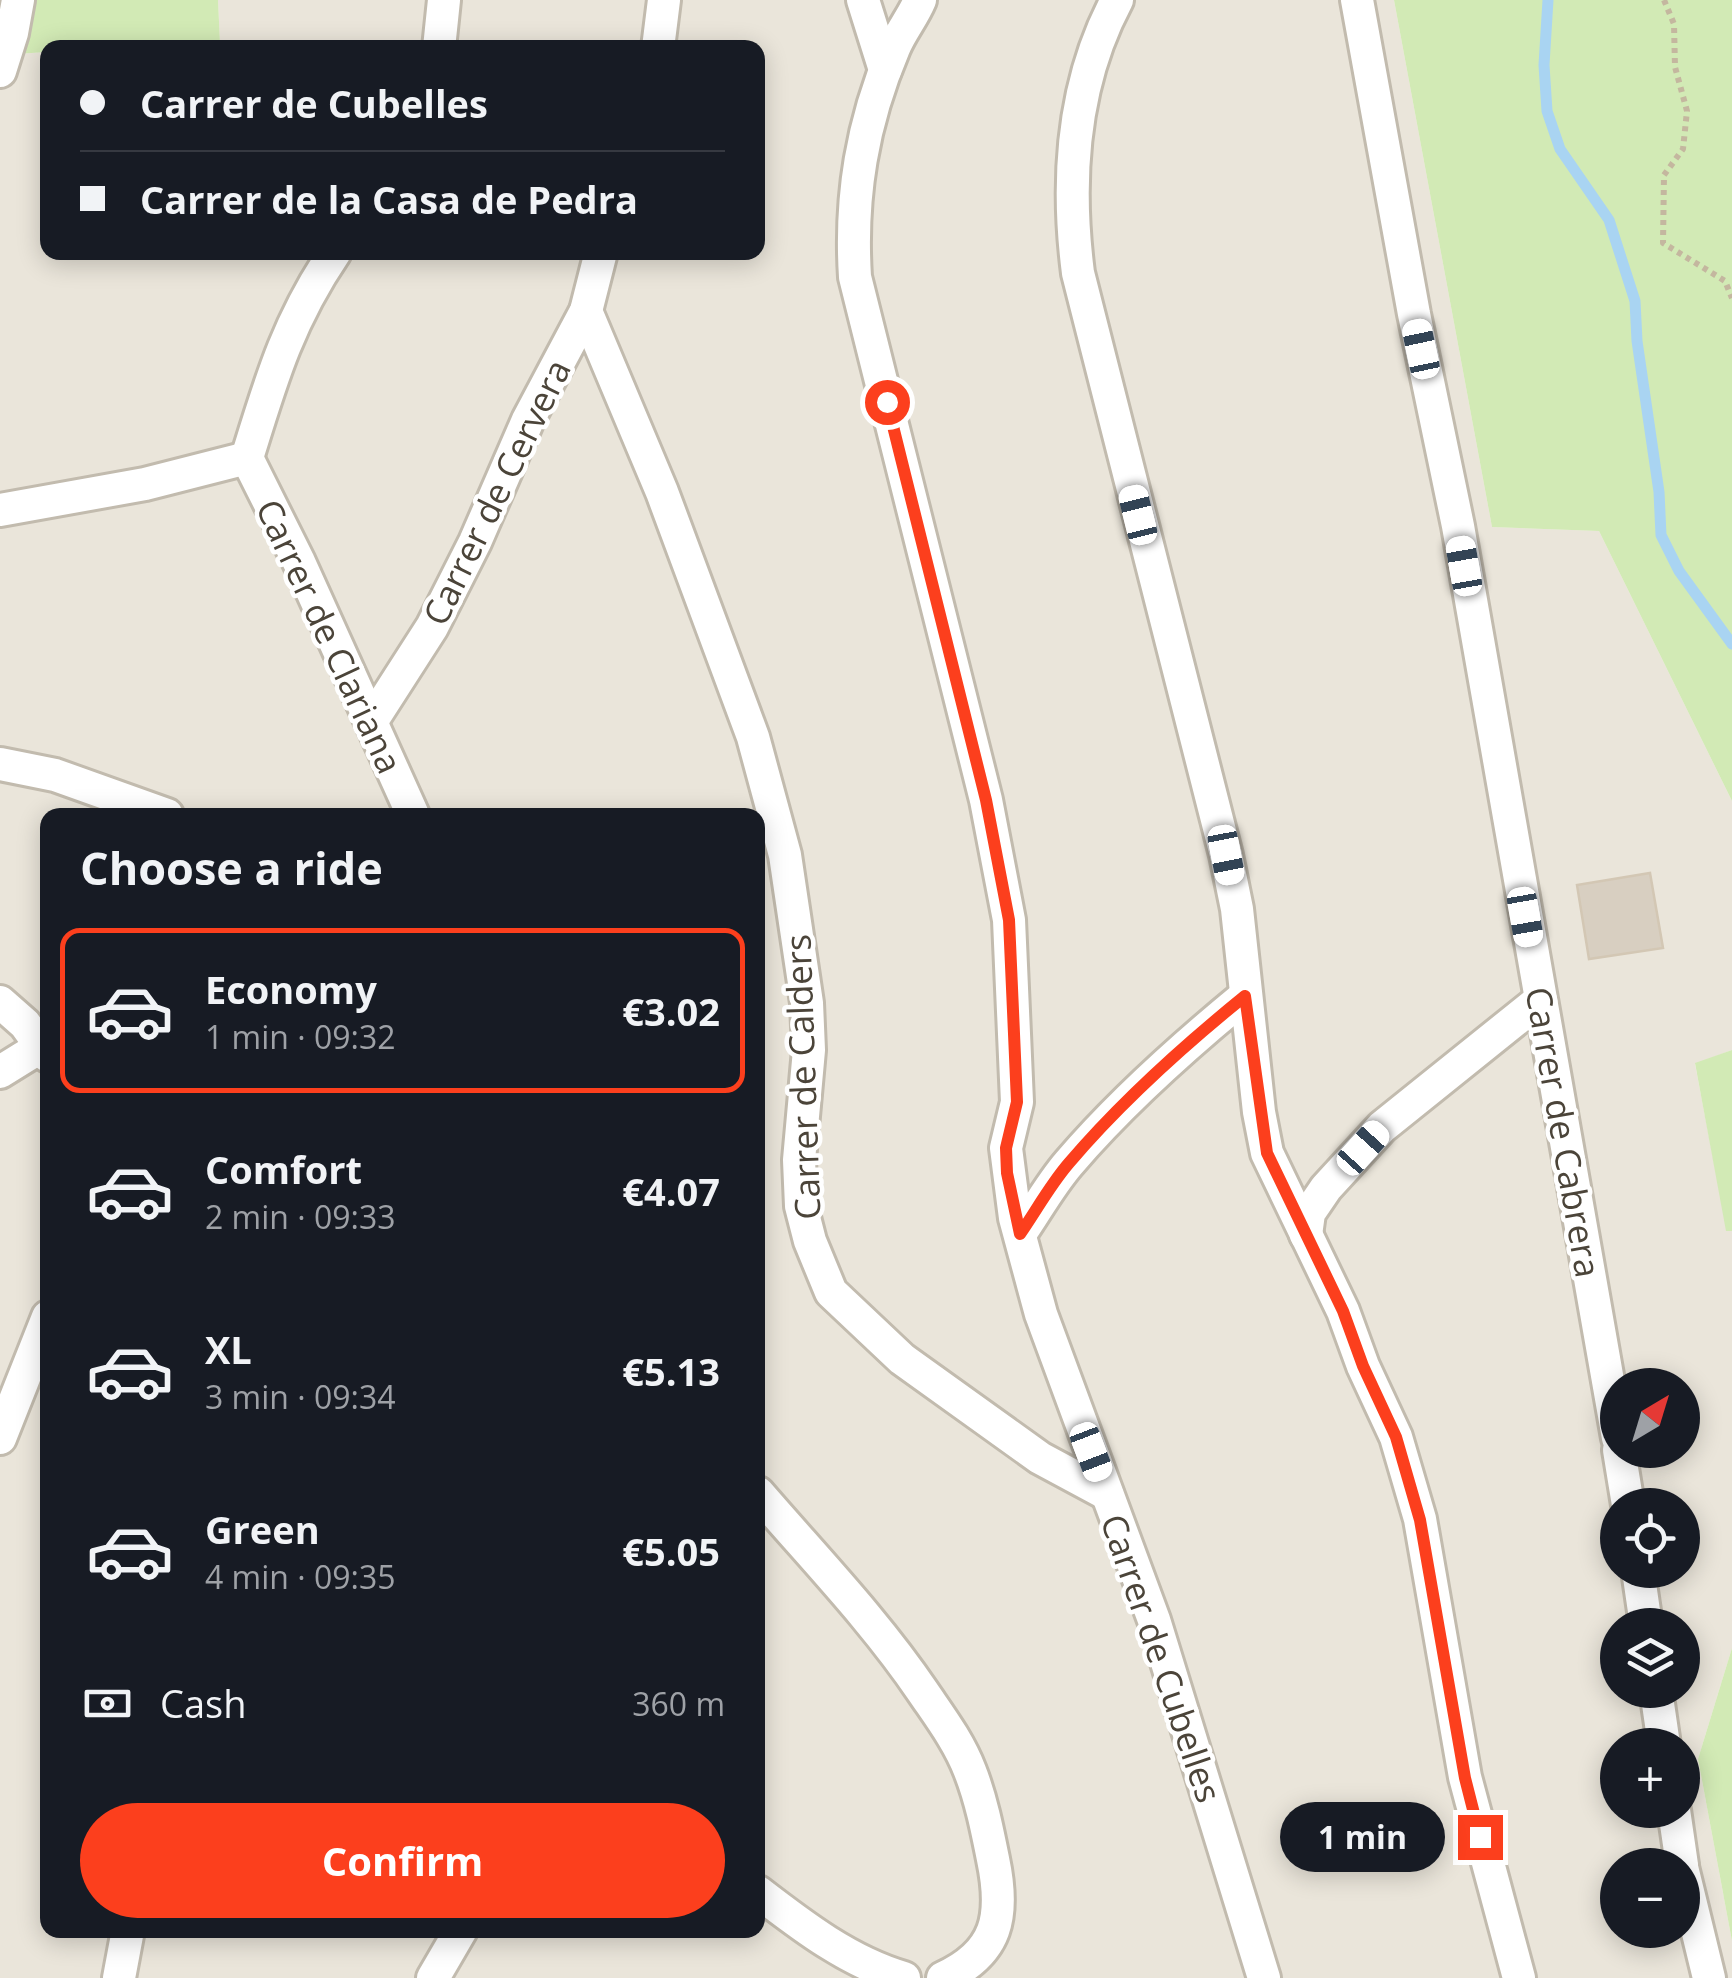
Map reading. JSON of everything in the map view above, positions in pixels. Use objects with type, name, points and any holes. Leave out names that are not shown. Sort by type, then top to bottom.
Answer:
[{"type":"street","points":[[0,71],[18,0]]},
{"type":"street","points":[[440,40],[444,0]]},
{"type":"street","points":[[659,40],[664,0]]},
{"type":"street","points":[[863,0],[885,70]]},
{"type":"street","name":"Carrer de Cubelles","points":[[920,0],[885,70],[868,123],[852,223],[854,277],[982,782],[1009,920],[1017,1102],[1006,1148],[1007,1173],[1041,1314],[1154,1620],[1264,1978]]},
{"type":"street","name":"Carrer de Cabrera","points":[[1357,0],[1414,314],[1458,526],[1606,1368]]},
{"type":"street","points":[[1106,8],[1088,63],[1078,118],[1072,228],[1078,272],[1226,855],[1237,909],[1267,1153],[1343,1311],[1396,1437],[1420,1520],[1465,1778],[1519,1978]]},
{"type":"street","points":[[0,510],[146,484],[247,458],[289,333],[302,302],[330,260]]},
{"type":"street","name":"Carrer de Cervera","points":[[371,722],[432,627],[528,420],[586,311],[599,260]]},
{"type":"street","name":"Carrer de Calders","points":[[586,311],[662,492],[752,737],[785,856],[807,1003],[808,1050],[799,1160],[801,1206],[810,1241],[831,1292],[902,1359],[1040,1458],[1107,1494]]},
{"type":"street","name":"Carrer de Clariana","points":[[247,458],[299,562],[410,808]]},
{"type":"street","points":[[0,764],[55,774],[148,808]]},
{"type":"street","points":[[1020,1234],[1066,1166],[1107,1122],[1196,1036],[1245,996]]},
{"type":"street","points":[[1306,1236],[1309,1214],[1317,1201],[1382,1126],[1540,1000]]},
{"type":"street","points":[[0,1002],[25,1024],[40,1044]]},
{"type":"street","points":[[0,1072],[40,1053]]},
{"type":"street","points":[[0,1438],[40,1337]]},
{"type":"street","points":[[765,1500],[902,1660],[949,1729],[969,1768],[986,1820],[998,1880],[996,1917],[988,1947],[968,1966],[943,1978]]},
{"type":"street","points":[[765,1897],[842,1951],[904,1978]]},
{"type":"street","points":[[119,1978],[126,1938]]},
{"type":"street","points":[[434,1978],[456,1938]]},
{"type":"street","points":[[1700,1941],[1709,1978]]},
{"type":"path","points":[[1664,0],[1674,24],[1674,67],[1687,112],[1684,149],[1664,174],[1663,243],[1724,281],[1732,298]]},
{"type":"shaded area","points":[[218,0],[1394,0],[1492,527],[1599,531],[1732,801],[1732,1050],[1695,1064],[1727,1231],[1732,1231],[1732,1648],[1700,1752],[1700,1728],[1600,1728],[1600,1828],[1700,1828],[1700,1770],[1732,1941],[1732,1978],[0,1978],[0,55],[40,52],[40,260],[765,260],[765,40],[220,40]]},
{"type":"green space","points":[[0,0],[218,0],[220,40],[40,40],[40,52],[0,55]]},
{"type":"green space","points":[[1394,0],[1732,0],[1732,801],[1599,531],[1492,527]]},
{"type":"green space","points":[[1732,1050],[1732,1231],[1726,1231],[1695,1063]]},
{"type":"green space","points":[[1732,1648],[1732,1941],[1700,1770],[1700,1752]]},
{"type":"building","points":[[1650,873],[1663,948],[1589,959],[1577,885]]},
{"type":"waterway","points":[[1548,0],[1544,65],[1547,111],[1560,149],[1609,220],[1635,301],[1661,535],[1679,571],[1732,644]]},
{"type":"route","points":[[887,402],[986,800],[1009,920],[1017,1102],[1006,1148],[1007,1173],[1020,1234],[1066,1166],[1107,1122],[1196,1036],[1245,996],[1267,1153],[1343,1311],[1396,1437],[1420,1520],[1465,1778],[1480,1837]]}]
